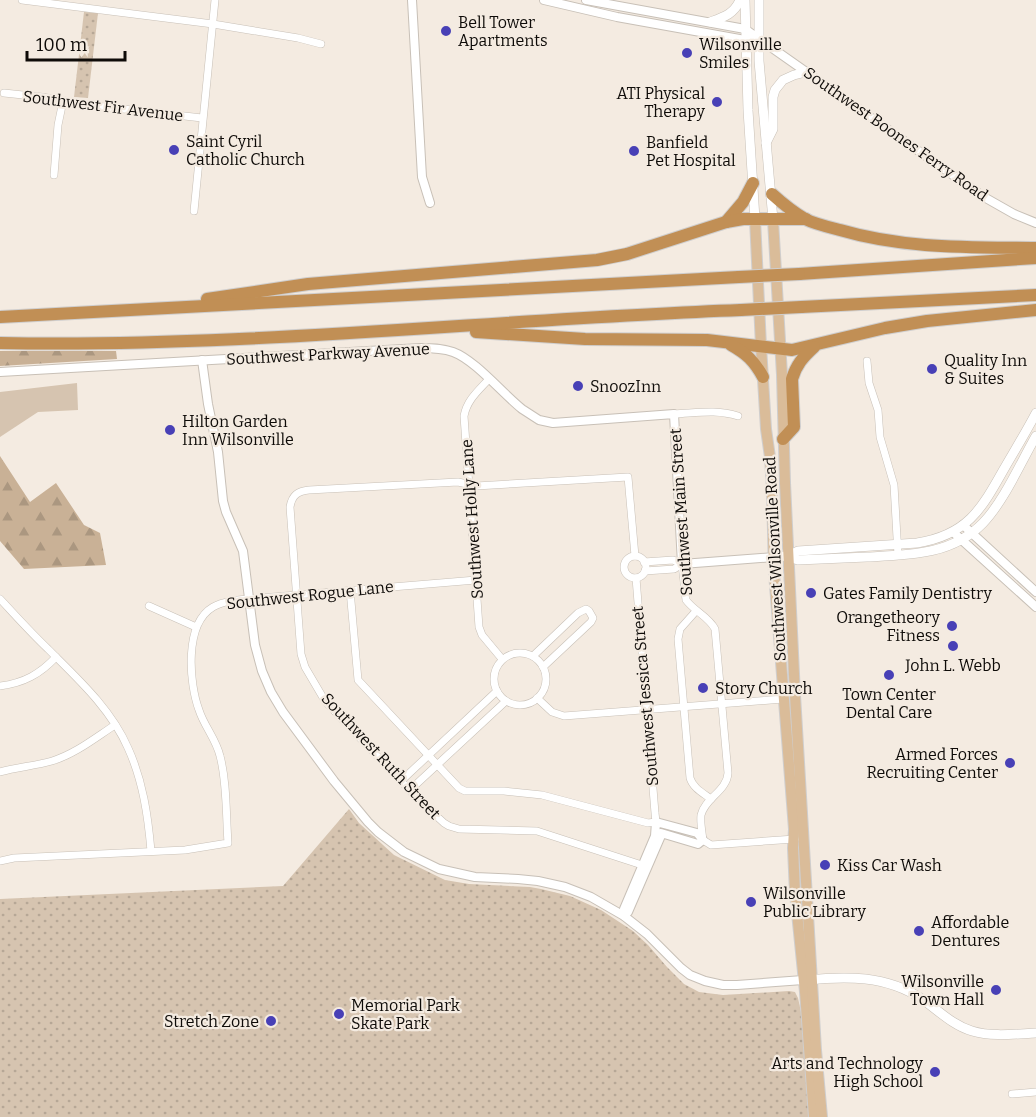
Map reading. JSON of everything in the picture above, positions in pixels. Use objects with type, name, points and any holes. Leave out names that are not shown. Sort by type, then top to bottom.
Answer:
[{"type":"highway","points":[[726,222],[743,202],[753,183]]},
{"type":"highway","points":[[772,194],[806,219],[882,241],[921,246],[1036,248]]},
{"type":"highway","points":[[149,309],[308,284],[597,260],[627,254],[726,222],[743,219],[806,219]]},
{"type":"highway","points":[[0,317],[799,274],[1036,258]]},
{"type":"highway","points":[[0,344],[160,342],[420,329],[681,312],[1036,295]]},
{"type":"highway","points":[[420,329],[585,339],[725,342],[792,350],[885,328],[927,321],[1036,310]]},
{"type":"highway","points":[[725,342],[744,352],[763,377]]},
{"type":"highway","points":[[783,439],[794,427],[792,379],[794,372],[803,357],[817,345]]},
{"type":"main road","points":[[711,22],[732,13],[740,0]]},
{"type":"main road","name":"Southwest Wilsonville Road","points":[[745,0],[748,110],[760,346],[772,490],[774,572],[794,829],[798,838]]},
{"type":"main road","name":"Southwest Wilsonville Road","points":[[757,0],[759,61],[772,194],[781,348],[795,695],[798,838],[795,892],[808,980],[822,1117]]},
{"type":"main road","points":[[766,143],[773,129],[775,90],[783,80],[806,72]]},
{"type":"main road","points":[[774,557],[788,556],[798,551],[924,542],[953,532],[975,515],[987,500],[1036,413]]},
{"type":"main road","points":[[788,556],[798,560],[898,555],[938,550],[961,540],[983,523],[999,501],[1036,436]]},
{"type":"main road","points":[[808,980],[851,977],[878,980],[903,988],[920,997],[964,1028],[990,1034],[1036,1033]]},
{"type":"main road","name":"Southwest Wilsonville Road","points":[[808,980],[814,1117]]},
{"type":"street","points":[[22,0],[213,24],[321,44]]},
{"type":"street","points":[[92,8],[93,0]]},
{"type":"street","points":[[194,211],[215,0]]},
{"type":"street","points":[[412,0],[422,177],[430,203]]},
{"type":"street","points":[[544,0],[617,17],[745,40],[760,39]]},
{"type":"street","name":"Southwest Boones Ferry Road","points":[[586,0],[746,29],[984,197],[1036,223]]},
{"type":"street","name":"Southwest Fir Avenue","points":[[4,93],[202,118]]},
{"type":"street","points":[[54,175],[58,125],[63,101]]},
{"type":"street","name":"Southwest Parkway Avenue","points":[[0,372],[431,348],[446,350],[462,356],[527,413],[547,422],[563,423],[725,412],[738,416]]},
{"type":"street","points":[[202,360],[218,452],[223,501],[229,521],[243,551],[259,660],[265,678],[277,702],[334,781],[378,832],[404,852],[439,869],[484,878],[528,879],[565,887],[591,897],[624,916],[647,934],[681,969],[705,981],[737,985],[808,980]]},
{"type":"street","points":[[867,361],[869,383],[878,410],[880,437],[894,485],[898,555]]},
{"type":"street","name":"Southwest Holly Lane","points":[[489,379],[470,399],[464,416],[479,627],[482,635],[502,659]]},
{"type":"street","name":"Southwest Main Street","points":[[674,414],[686,600],[710,621],[715,629],[722,704],[727,779],[723,787],[704,808],[701,819],[703,840]]},
{"type":"street","name":"Southwest Ruth Street","points":[[628,477],[476,486],[458,482],[309,490],[295,495],[290,507],[305,667],[325,701],[401,781],[449,826],[459,829],[540,832],[645,866]]},
{"type":"street","name":"Southwest Jessica Street","points":[[624,916],[624,909],[660,838],[656,824],[636,578],[628,575],[625,567],[628,560],[635,556],[628,477]]},
{"type":"street","points":[[963,525],[1036,592]]},
{"type":"street","points":[[953,532],[1036,607]]},
{"type":"street","points":[[635,556],[640,557],[646,567],[640,577],[636,578]]},
{"type":"street","points":[[645,571],[674,569],[682,564],[774,557]]},
{"type":"street","points":[[644,562],[673,560],[682,564]]},
{"type":"street","name":"Southwest Rogue Lane","points":[[196,627],[212,607],[228,602],[297,594],[476,580]]},
{"type":"street","points":[[350,590],[358,680],[453,783],[465,791],[502,791],[542,795],[697,833],[711,845],[798,838]]},
{"type":"street","points":[[0,599],[99,702],[115,725],[129,749],[138,774],[147,815],[151,851]]},
{"type":"street","points":[[0,861],[14,858],[196,849],[228,843],[222,763],[216,745],[199,712],[193,687],[193,642],[196,627],[149,606]]},
{"type":"street","points":[[533,656],[578,613],[582,610],[589,610],[593,618],[591,622],[543,667]]},
{"type":"street","points":[[696,611],[680,628],[678,634],[692,783],[711,799]]},
{"type":"street","points":[[516,652],[533,656],[545,672],[545,687],[537,698],[524,705],[506,701],[494,686],[496,667],[502,659],[516,652]]},
{"type":"street","points":[[0,686],[29,678],[40,672],[56,657]]},
{"type":"street","points":[[401,781],[497,691]]},
{"type":"street","points":[[537,698],[552,712],[564,717],[783,699]]},
{"type":"street","points":[[410,790],[506,701]]},
{"type":"street","points":[[0,772],[43,764],[61,758],[115,725]]},
{"type":"street","points":[[1012,1094],[1036,1092]]},
{"type":"shaded area","points":[[84,12],[98,13],[88,98],[74,97]]},
{"type":"shaded area","points":[[77,383],[78,410],[38,412],[0,437],[0,392]]},
{"type":"shaded area","points":[[349,809],[359,823],[394,855],[445,880],[541,889],[570,896],[601,910],[633,931],[684,984],[699,992],[723,995],[795,992],[803,1021],[810,1117],[0,1117],[0,899],[283,886]]},
{"type":"green space","points":[[0,351],[116,351],[117,359],[0,366]]},
{"type":"green space","points":[[0,456],[30,502],[56,483],[84,525],[100,533],[106,565],[24,569],[0,541]]},
{"type":"place","name":"Bell Tower Apartments","points":[[446,31]]},
{"type":"place","name":"Wilsonville Smiles","points":[[687,53]]},
{"type":"place","name":"ATI Physical Therapy","points":[[717,102]]},
{"type":"place","name":"Saint Cyril Catholic Church","points":[[174,150]]},
{"type":"place","name":"Banfield Pet Hospital","points":[[634,151]]},
{"type":"place","name":"Quality Inn & Suites","points":[[932,369]]},
{"type":"place","name":"SnoozInn","points":[[578,386]]},
{"type":"place","name":"Hilton Garden Inn Wilsonville","points":[[170,430]]},
{"type":"place","name":"Gates Family Dentistry","points":[[811,593]]},
{"type":"place","name":"Orangetheory Fitness","points":[[952,626]]},
{"type":"place","name":"John L. Webb","points":[[953,646]]},
{"type":"place","name":"Town Center Dental Care","points":[[889,675]]},
{"type":"place","name":"Story Church","points":[[703,688]]},
{"type":"place","name":"Armed Forces Recruiting Center","points":[[1010,763]]},
{"type":"place","name":"Kiss Car Wash","points":[[825,865]]},
{"type":"place","name":"Wilsonville Public Library","points":[[751,902]]},
{"type":"place","name":"Affordable Dentures","points":[[919,931]]},
{"type":"place","name":"Wilsonville Town Hall","points":[[996,990]]},
{"type":"place","name":"Memorial Park Skate Park","points":[[339,1014]]},
{"type":"place","name":"Stretch Zone","points":[[271,1021]]},
{"type":"place","name":"Arts and Technology High School","points":[[935,1072]]}]
